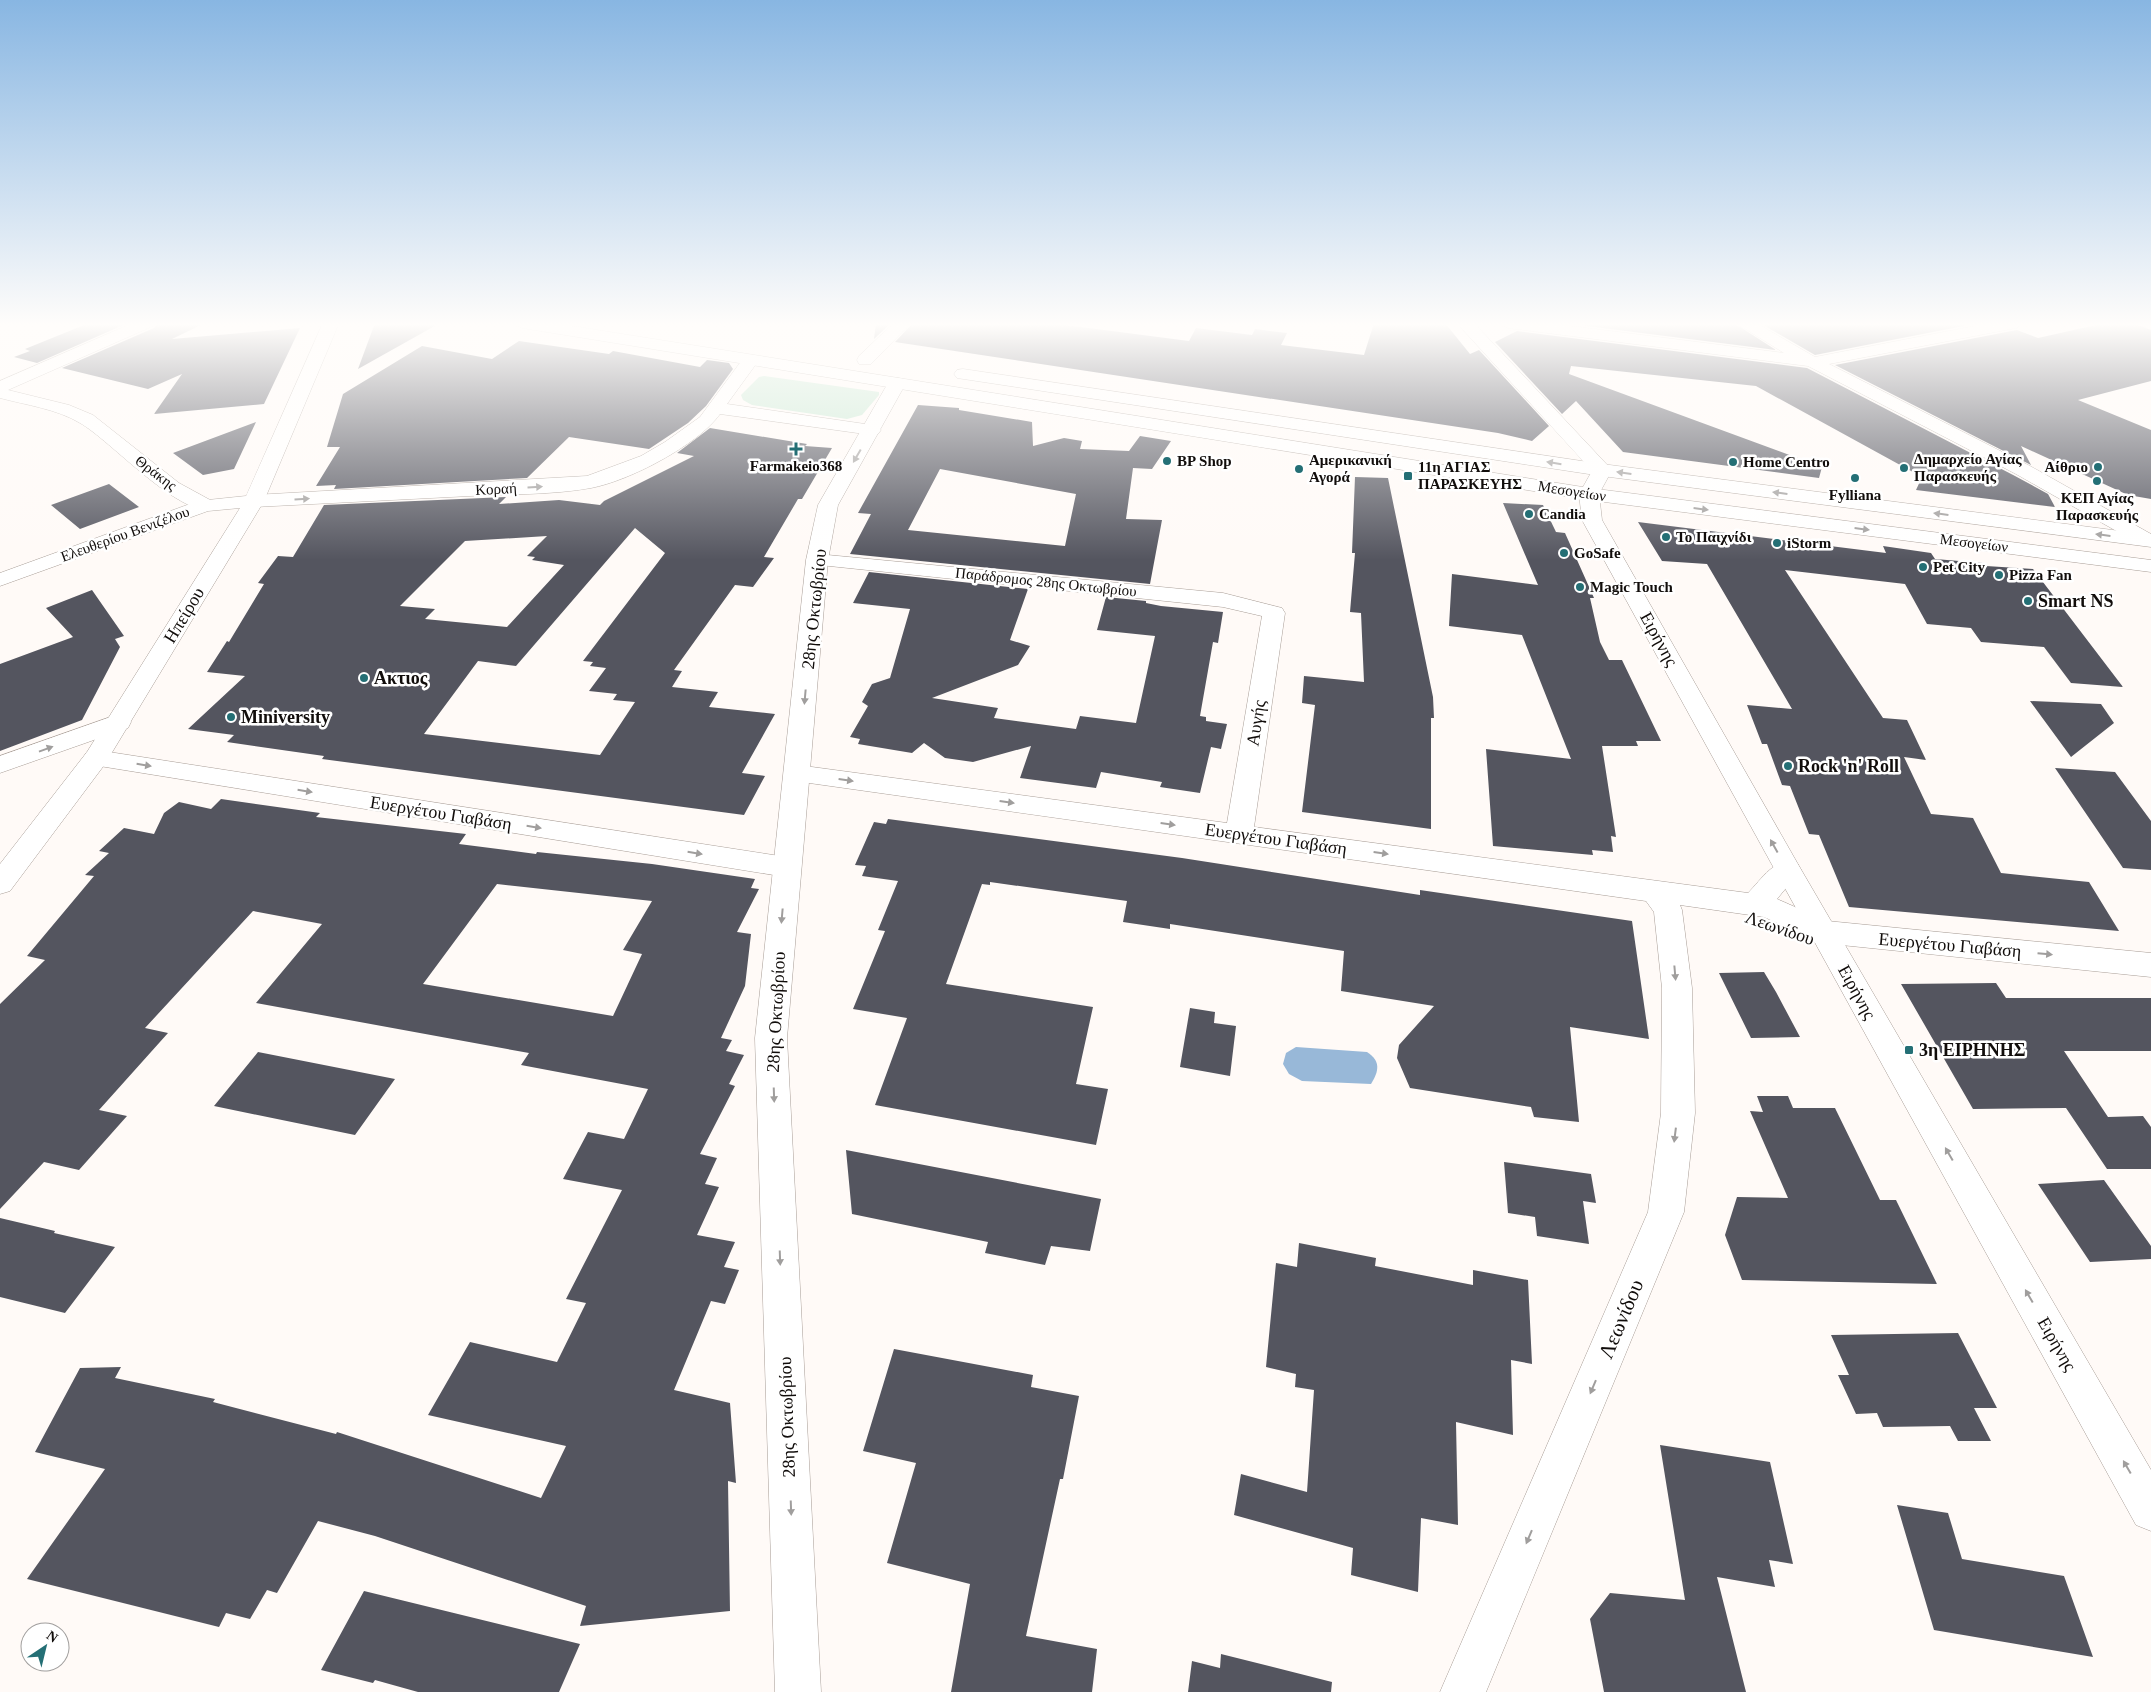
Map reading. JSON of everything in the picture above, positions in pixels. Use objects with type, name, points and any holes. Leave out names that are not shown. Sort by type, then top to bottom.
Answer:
[{"type":"street","name":"Θράκης","points":[[37,402],[63,409],[86,419],[172,487],[205,505]]},
{"type":"street","name":"Ηπείρου","points":[[0,884],[96,758],[119,722],[254,501],[298,402]]},
{"type":"street","name":"Κοραή","points":[[254,501],[534,487],[590,482],[648,460],[672,446],[706,421],[722,402]]},
{"type":"street","name":"28ης Οκτωβρίου","points":[[798,1692],[771,1038],[786,867],[798,774],[817,560],[828,505],[887,402]]},
{"type":"street","name":"Μεσογείων","points":[[1031,402],[1595,482],[2151,566]]},
{"type":"street","name":"Μεσογείων","points":[[1121,402],[1595,482],[2149,541]]},
{"type":"street","points":[[1530,402],[1595,482]]},
{"type":"street","points":[[1891,402],[2023,470],[2149,541]]},
{"type":"street","points":[[718,408],[872,430]]},
{"type":"street","name":"Ειρήνης","points":[[1595,482],[1592,520],[1787,870],[2151,1510]]},
{"type":"street","name":"Ελευθερίου Βενιζέλου","points":[[0,580],[205,505],[254,501]]},
{"type":"street","name":"Παράδρομος 28ης Οκτωβρίου","points":[[817,560],[1223,600],[1257,607],[1274,613]]},
{"type":"street","name":"Αυγής","points":[[1239,834],[1274,613]]},
{"type":"street","points":[[0,765],[119,722]]},
{"type":"street","name":"Ευεργέτου Γιαβάση","points":[[96,758],[786,867]]},
{"type":"street","name":"Ευεργέτου Γιαβάση","points":[[798,774],[1769,907],[1827,939],[2151,965]]},
{"type":"street","points":[[1754,905],[1787,870]]},
{"type":"street","name":"Λεωνίδου","points":[[1463,1692],[1666,1212],[1678,1112],[1677,988],[1671,924],[1664,902],[1654,891]]},
{"type":"street","name":"Λεωνίδου","points":[[1671,924],[1682,915],[1696,911],[1745,914],[1827,939]]},
{"type":"green space","points":[[747,402],[873,402],[862,415],[847,419],[752,405]]},
{"type":"water","points":[[1296,1047],[1367,1052],[1372,1055],[1377,1063],[1376,1075],[1371,1084],[1302,1081],[1289,1074],[1283,1064],[1286,1053]]},
{"type":"building","points":[[162,402],[265,402],[264,404],[154,414]]},
{"type":"building","points":[[341,402],[709,402],[688,423],[649,449],[569,437],[527,478],[334,489],[336,485],[316,486],[340,447],[327,447]]},
{"type":"building","points":[[1292,402],[1527,402],[1549,426],[1532,441],[1498,433]]},
{"type":"building","points":[[1551,402],[1575,402],[1562,414]]},
{"type":"building","points":[[1577,402],[1645,402],[1822,467],[1819,478],[1623,452]]},
{"type":"building","points":[[1785,402],[1872,402],[2048,494],[2055,507],[1916,490],[1922,477]]},
{"type":"building","points":[[1907,402],[2083,402],[2151,430],[2151,499],[2128,495],[2021,446],[2031,465]]},
{"type":"building","points":[[918,405],[959,408],[959,410],[1032,422],[1033,446],[1064,438],[1082,441],[1080,449],[1129,451],[1140,436],[1171,441],[1152,469],[1133,468],[1126,519],[1162,520],[1150,584],[850,554],[871,514],[858,513]],"holes":[[[940,469],[1076,494],[1065,546],[908,530]]]},
{"type":"building","points":[[256,422],[234,469],[203,475],[173,453]]},
{"type":"building","points":[[710,428],[807,444],[805,446],[832,448],[802,499],[798,499],[764,557],[774,558],[753,587],[735,585],[674,670],[682,671],[672,687],[718,692],[709,707],[775,714],[742,773],[765,776],[744,815],[322,759],[324,756],[227,742],[234,735],[188,729],[245,676],[207,672],[227,641],[229,642],[264,584],[258,583],[278,556],[293,557],[324,505],[506,497],[499,504],[559,500],[600,505],[604,501],[694,456],[677,453]],"holes":[[[635,528],[665,553],[583,661],[593,662],[590,666],[606,668],[589,691],[617,694],[613,700],[635,702],[600,755],[424,734],[478,661],[516,666]],[[547,536],[527,556],[535,557],[532,560],[564,565],[507,627],[425,619],[435,609],[400,606],[465,541]]]},
{"type":"building","points":[[1355,477],[1388,478],[1433,697],[1434,718],[1431,718],[1431,829],[1302,812],[1315,705],[1302,703],[1304,676],[1364,682],[1361,613],[1350,612],[1355,553],[1352,553]]},
{"type":"building","points":[[109,484],[139,507],[80,529],[51,505]]},
{"type":"building","points":[[1503,503],[1543,505],[1556,532],[1565,533],[1594,598],[1590,598],[1600,642],[1609,660],[1622,660],[1661,741],[1636,741],[1638,746],[1602,746],[1616,837],[1611,836],[1613,852],[1592,850],[1593,855],[1493,846],[1486,749],[1571,759],[1522,635],[1449,626],[1452,574],[1538,585]]},
{"type":"building","points":[[1638,522],[1886,553],[1883,546],[1931,553],[1935,559],[1983,563],[1986,566],[2033,569],[2123,687],[2071,683],[2044,647],[1981,642],[1971,628],[1927,624],[1905,584],[1785,570],[1883,718],[1907,720],[1926,760],[1904,757],[1931,814],[1973,818],[2001,873],[2089,882],[2119,931],[1849,907],[1819,835],[1809,834],[1790,786],[1782,785],[1767,744],[1762,744],[1747,705],[1792,709],[1707,564],[1662,561]]},
{"type":"building","points":[[869,572],[1028,589],[1010,640],[1030,646],[1018,665],[932,698],[998,708],[994,718],[1076,729],[1080,716],[1136,723],[1155,636],[1097,630],[1106,597],[1146,601],[1146,603],[1161,606],[1223,612],[1218,643],[1213,642],[1200,716],[1206,717],[1206,721],[1227,724],[1221,749],[1211,747],[1200,793],[1160,787],[1162,782],[1101,772],[1096,788],[1020,778],[1031,746],[973,762],[945,758],[924,743],[912,753],[858,744],[860,739],[850,737],[868,706],[862,702],[872,684],[890,678],[910,609],[853,603]]},
{"type":"building","points":[[92,590],[124,636],[115,639],[120,647],[82,720],[0,751],[0,664],[73,637],[46,608]]},
{"type":"building","points":[[2030,701],[2101,704],[2114,723],[2071,757]]},
{"type":"building","points":[[2055,768],[2115,772],[2151,821],[2151,870],[2123,868]]},
{"type":"building","points":[[221,799],[320,813],[316,817],[466,834],[459,844],[536,854],[537,852],[652,864],[755,879],[751,888],[759,889],[737,932],[751,934],[745,986],[721,1038],[732,1040],[726,1051],[744,1055],[729,1084],[735,1086],[700,1154],[717,1158],[705,1184],[719,1187],[697,1235],[735,1242],[724,1267],[739,1270],[725,1304],[711,1301],[674,1390],[730,1403],[736,1483],[728,1481],[730,1611],[580,1626],[586,1606],[375,1536],[318,1521],[277,1593],[267,1590],[250,1619],[226,1613],[219,1627],[27,1579],[105,1469],[35,1452],[80,1368],[121,1367],[115,1378],[215,1399],[213,1402],[336,1434],[337,1432],[541,1498],[566,1446],[428,1415],[470,1342],[557,1362],[586,1303],[566,1299],[622,1190],[563,1179],[588,1132],[624,1139],[648,1089],[521,1065],[529,1053],[256,1003],[322,924],[253,911],[145,1028],[168,1033],[99,1110],[127,1116],[79,1170],[44,1162],[0,1209],[0,1004],[45,960],[27,956],[94,876],[85,875],[109,853],[99,851],[124,828],[154,834],[164,813],[179,802],[211,809]],"holes":[[[497,884],[652,901],[623,950],[642,954],[613,1016],[423,984]]]},
{"type":"building","points":[[888,819],[1182,858],[1420,895],[1420,890],[1632,921],[1649,1039],[1570,1027],[1579,1122],[1534,1117],[1531,1107],[1410,1088],[1397,1058],[1399,1045],[1434,1006],[1341,991],[1344,951],[1170,924],[1170,929],[1123,922],[1127,901],[990,882],[990,885],[982,884],[946,984],[1093,1007],[1076,1084],[1108,1089],[1096,1145],[875,1105],[907,1018],[853,1009],[885,931],[878,930],[898,881],[862,876],[866,866],[855,865],[874,822],[886,824]]},
{"type":"building","points":[[1764,972],[1800,1037],[1751,1038],[1719,973]]},
{"type":"building","points":[[1996,983],[2006,998],[2151,998],[2151,1051],[2064,1051],[2108,1117],[2143,1116],[2151,1127],[2151,1169],[2107,1169],[2066,1108],[1973,1109],[1901,984]]},
{"type":"building","points":[[1190,1008],[1215,1012],[1214,1023],[1236,1026],[1230,1076],[1180,1067]]},
{"type":"building","points":[[258,1052],[395,1079],[355,1135],[214,1106]]},
{"type":"building","points":[[1757,1096],[1788,1096],[1793,1108],[1835,1108],[1880,1200],[1896,1200],[1937,1284],[1742,1280],[1725,1235],[1737,1197],[1788,1198],[1750,1111],[1763,1112]]},
{"type":"building","points":[[846,1150],[1101,1199],[1090,1251],[1051,1246],[1045,1265],[985,1253],[988,1242],[852,1214]]},
{"type":"building","points":[[1504,1162],[1591,1174],[1596,1203],[1583,1201],[1589,1244],[1537,1236],[1535,1217],[1508,1213]]},
{"type":"building","points":[[2104,1180],[2151,1246],[2151,1259],[2090,1262],[2038,1184]]},
{"type":"building","points":[[0,1218],[115,1247],[65,1313],[0,1297]]},
{"type":"building","points":[[1299,1243],[1376,1258],[1375,1266],[1473,1285],[1473,1270],[1528,1280],[1532,1364],[1511,1360],[1513,1435],[1456,1422],[1458,1525],[1421,1518],[1418,1592],[1351,1575],[1353,1548],[1234,1515],[1241,1474],[1307,1492],[1314,1390],[1295,1387],[1296,1374],[1266,1367],[1276,1263],[1297,1267]]},
{"type":"building","points":[[1958,1333],[1997,1408],[1974,1408],[1991,1441],[1958,1441],[1950,1426],[1883,1427],[1877,1413],[1856,1414],[1838,1375],[1849,1375],[1831,1335]]},
{"type":"building","points":[[894,1349],[1033,1375],[1031,1387],[1079,1396],[1063,1479],[1060,1479],[1026,1636],[1097,1649],[1092,1692],[951,1692],[970,1584],[887,1563],[916,1463],[863,1451]]},
{"type":"building","points":[[1660,1445],[1770,1462],[1793,1564],[1769,1560],[1775,1587],[1717,1577],[1746,1692],[1604,1692],[1590,1619],[1610,1593],[1685,1600]]},
{"type":"building","points":[[1897,1505],[1948,1513],[1962,1559],[2064,1576],[2093,1657],[1934,1630]]},
{"type":"building","points":[[364,1591],[580,1644],[559,1692],[418,1692],[375,1680],[373,1683],[321,1670]]},
{"type":"building","points":[[1221,1654],[1332,1682],[1331,1692],[1188,1692],[1192,1661],[1220,1668]]},
{"type":"place","name":"Farmakeio368","points":[[796,449]]},
{"type":"place","name":"BP Shop","points":[[1167,461]]},
{"type":"place","name":"Home Centro","points":[[1733,462]]},
{"type":"place","name":"Αίθριο","points":[[2098,467]]},
{"type":"place","name":"Δημαρχείο Αγίας Παρασκευής","points":[[1904,468]]},
{"type":"place","name":"Αμερικανική Αγορά","points":[[1299,469]]},
{"type":"place","name":"11η ΑΓΙΑΣ ΠΑΡΑΣΚΕΥΗΣ","points":[[1408,476]]},
{"type":"place","name":"Fylliana","points":[[1855,478]]},
{"type":"place","name":"ΚΕΠ Αγίας Παρασκευής","points":[[2097,481]]},
{"type":"place","name":"Candia","points":[[1529,514]]},
{"type":"place","name":"Το Παιχνίδι","points":[[1666,537]]},
{"type":"place","name":"iStorm","points":[[1777,543]]},
{"type":"place","name":"GoSafe","points":[[1564,553]]},
{"type":"place","name":"Pet City","points":[[1923,567]]},
{"type":"place","name":"Pizza Fan","points":[[1999,575]]},
{"type":"place","name":"Magic Touch","points":[[1580,587]]},
{"type":"place","name":"Smart NS","points":[[2028,601]]},
{"type":"place","name":"Ακτιος","points":[[364,678]]},
{"type":"place","name":"Miniversity","points":[[231,717]]},
{"type":"place","name":"Rock 'n' Roll","points":[[1788,766]]},
{"type":"place","name":"3η ΕΙΡΗΝΗΣ","points":[[1909,1050]]}]
